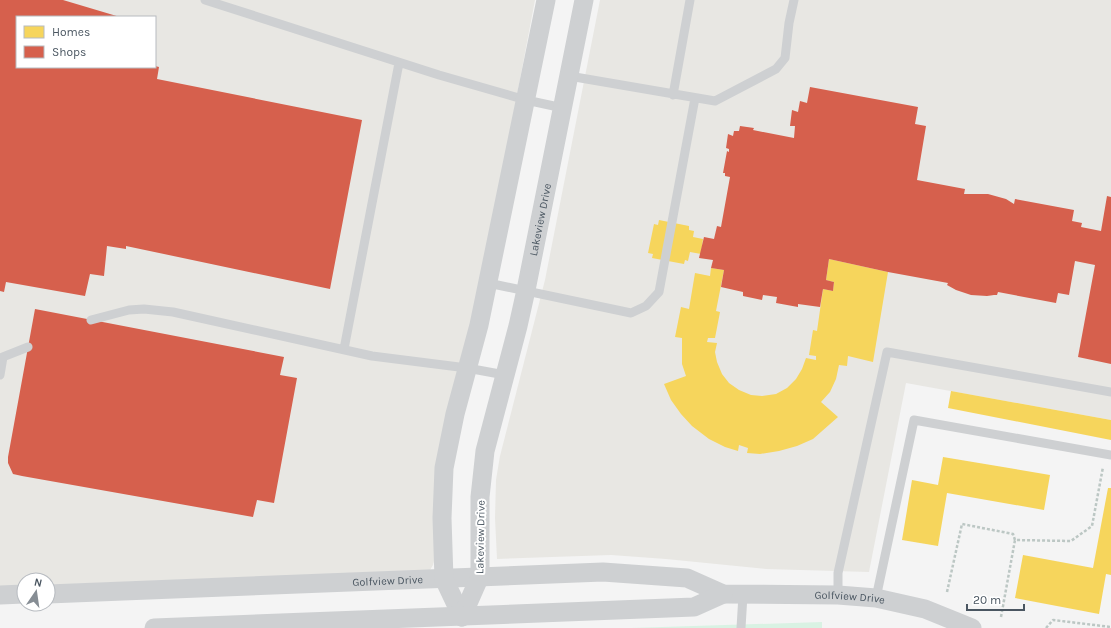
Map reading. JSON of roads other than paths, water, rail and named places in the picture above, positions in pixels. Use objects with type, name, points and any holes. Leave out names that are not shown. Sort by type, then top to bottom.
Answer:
[{"type":"street","points":[[462,617],[444,579],[442,518],[444,468],[455,414],[479,325],[546,0]]},
{"type":"street","name":"Lakeview Drive","points":[[462,617],[480,576],[482,475],[491,427],[526,290],[584,0]]},
{"type":"street","name":"Golfview Drive","points":[[56,594],[603,572],[687,578],[723,594],[838,595],[876,598],[925,609],[972,628]]},
{"type":"street","points":[[0,595],[16,594]]},
{"type":"street","name":"Golfview Drive","points":[[154,628],[694,607],[723,594]]},
{"type":"lane","points":[[204,0],[399,63],[526,100],[563,108]]},
{"type":"lane","points":[[673,95],[690,0]]},
{"type":"lane","points":[[569,76],[715,101],[776,69],[786,58],[789,23],[794,0]]},
{"type":"lane","points":[[344,350],[399,63]]},
{"type":"lane","points":[[488,283],[631,313],[646,306],[659,292],[695,98]]},
{"type":"lane","points":[[91,320],[129,310],[160,310],[372,356],[467,368],[505,375]]},
{"type":"lane","points":[[0,375],[2,358],[28,347]]},
{"type":"lane","points":[[838,595],[838,573],[887,352],[1111,392]]},
{"type":"lane","points":[[876,598],[914,420],[1108,454]]},
{"type":"lane","points":[[741,628],[743,595]]}]
